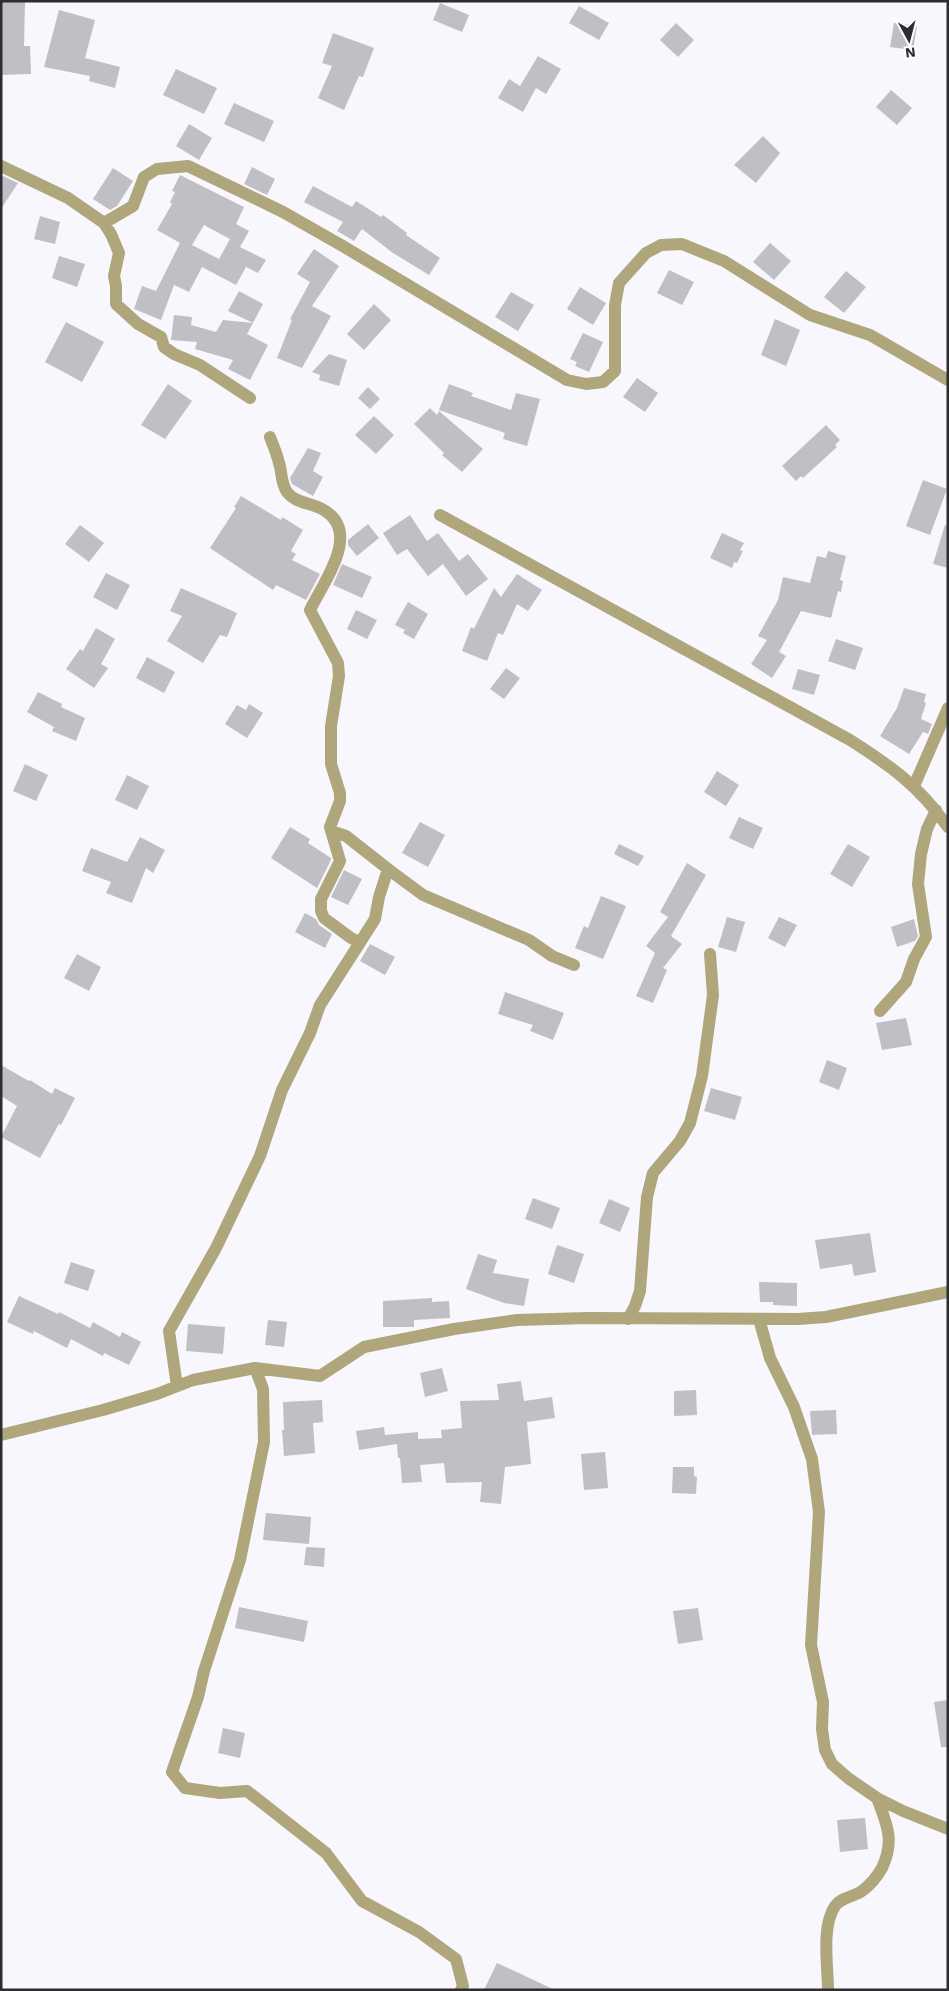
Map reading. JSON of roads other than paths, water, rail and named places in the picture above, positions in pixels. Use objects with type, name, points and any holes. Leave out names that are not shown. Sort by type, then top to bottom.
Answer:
[{"type":"street","points":[[1,166],[68,198],[104,223],[119,253],[114,276],[116,304],[138,324],[161,337],[164,347],[174,354],[200,365],[250,398]]},
{"type":"street","points":[[104,223],[133,206],[144,177],[157,169],[188,166],[283,212],[567,380],[586,384],[603,382],[615,371],[615,306],[618,283],[646,253],[661,246],[682,244],[724,261],[810,315],[870,335],[948,380]]},
{"type":"street","points":[[270,437],[282,480],[288,493],[299,501],[321,508],[333,516],[342,538],[337,556],[310,610],[338,664],[339,676],[331,726],[331,764],[340,793],[340,802],[330,827],[340,861],[322,898],[321,911],[324,918],[359,942]]},
{"type":"street","points":[[440,515],[850,740],[889,765],[914,786],[936,810],[948,827]]},
{"type":"street","points":[[914,786],[948,708]]},
{"type":"street","points":[[880,1011],[906,982],[914,959],[926,937],[918,884],[921,854],[927,829],[936,810]]},
{"type":"street","points":[[331,831],[346,836],[423,895],[530,940],[552,956],[574,965]]},
{"type":"street","points":[[177,1386],[169,1331],[216,1248],[260,1156],[282,1090],[310,1033],[320,1005],[375,919],[379,896],[388,869]]},
{"type":"street","points":[[628,1318],[635,1306],[640,1291],[647,1197],[653,1173],[680,1141],[690,1123],[702,1076],[713,996],[710,954]]},
{"type":"street","points":[[1,1435],[103,1410],[157,1394],[194,1380],[255,1368],[320,1376],[364,1347],[454,1329],[517,1320],[826,1317],[948,1292]]},
{"type":"street","points":[[759,1319],[770,1358],[794,1407],[812,1458],[819,1512],[811,1645],[823,1702],[822,1729],[825,1750],[832,1764],[848,1778],[877,1798],[903,1811],[948,1829]]},
{"type":"street","points":[[255,1368],[263,1390],[264,1442],[240,1560],[172,1772],[184,1788],[220,1793],[247,1791],[326,1853],[362,1901],[419,1932],[456,1959],[463,1986],[461,1990]]},
{"type":"street","points":[[828,1990],[826,1942],[835,1905],[863,1891],[877,1876],[889,1849],[889,1833],[877,1798]]}]
